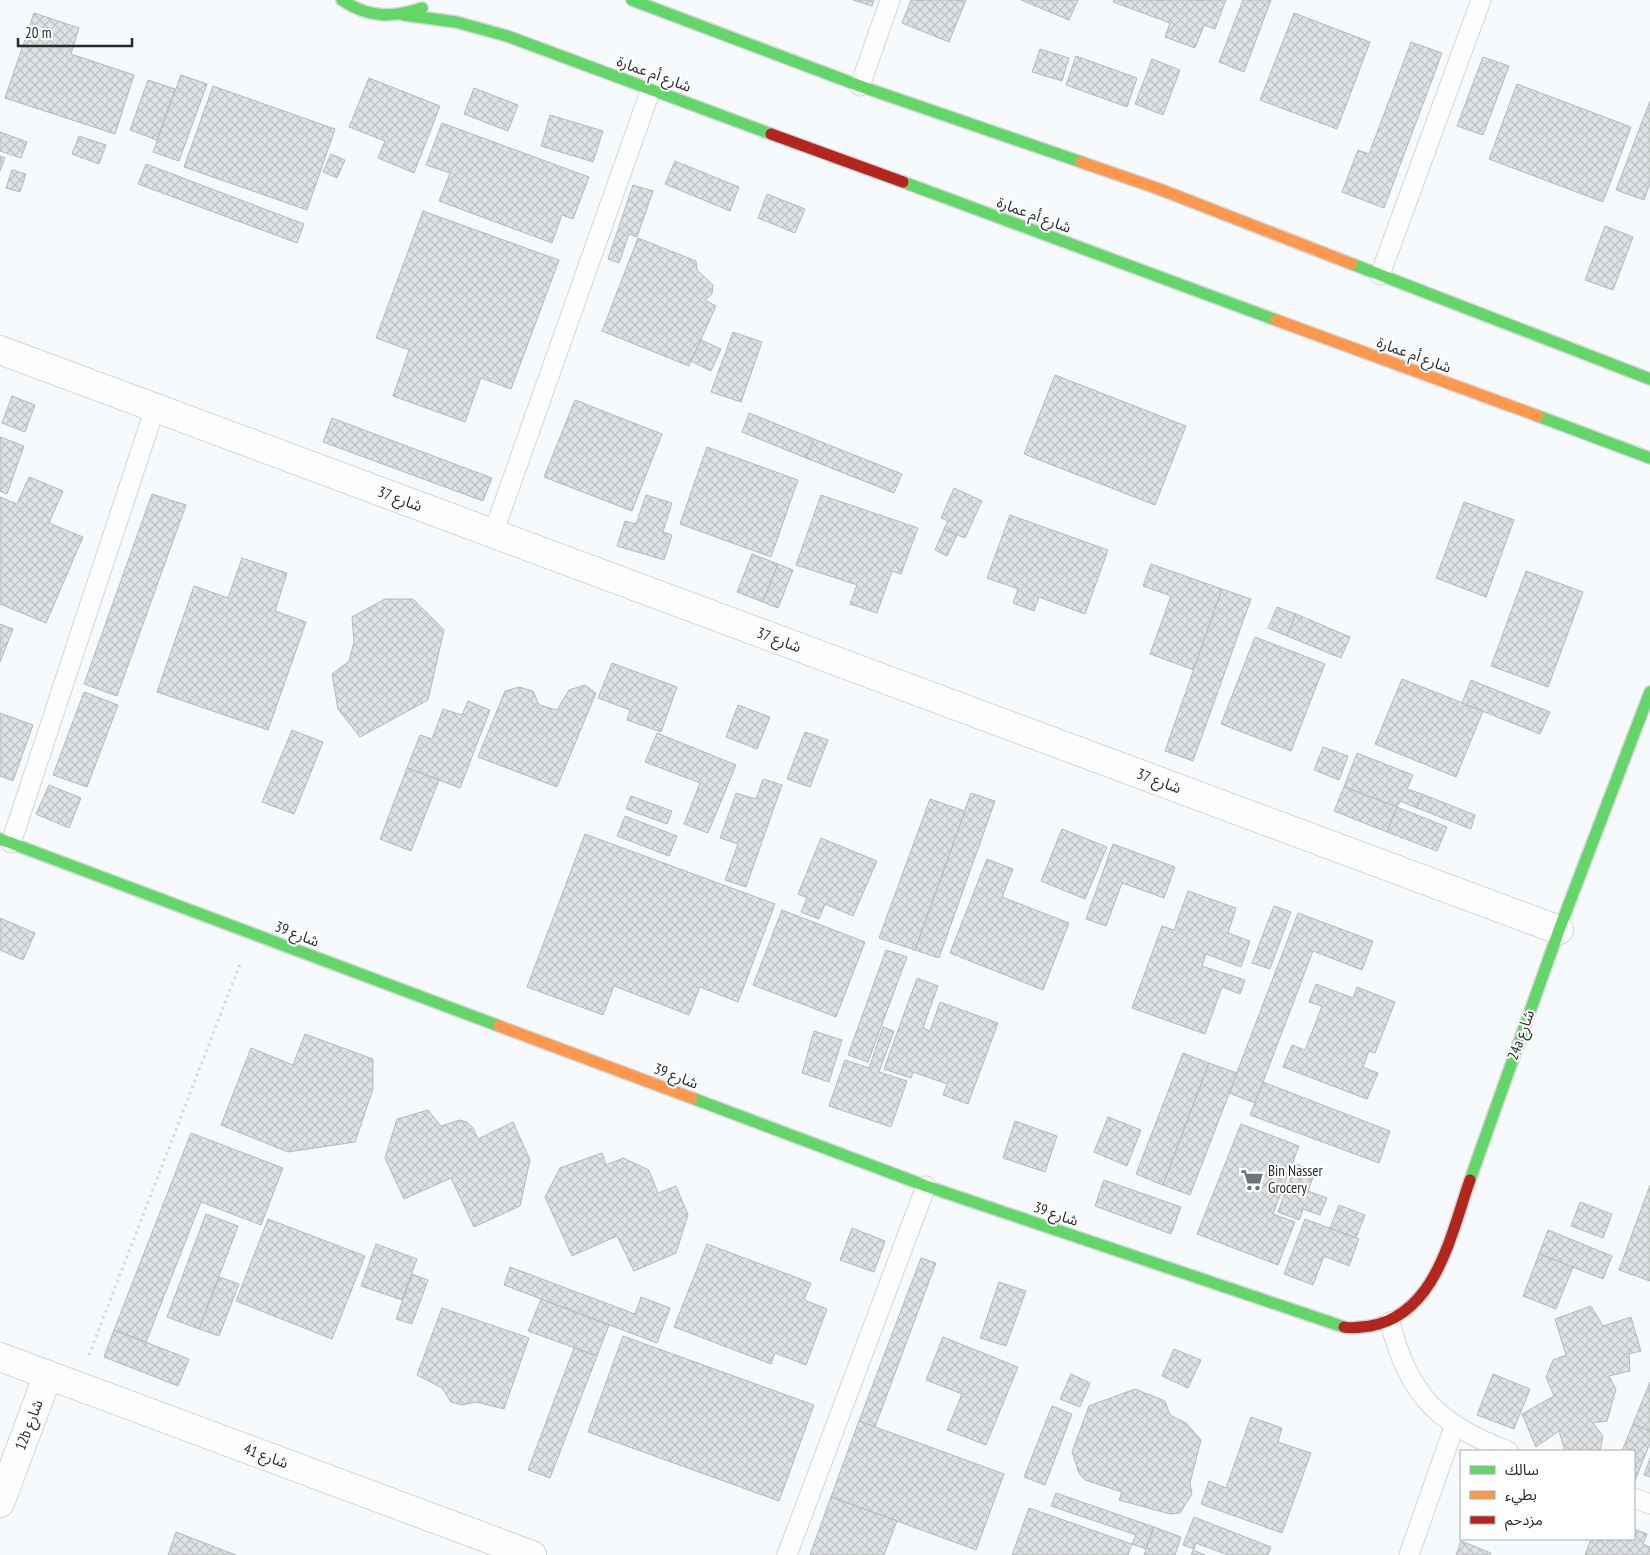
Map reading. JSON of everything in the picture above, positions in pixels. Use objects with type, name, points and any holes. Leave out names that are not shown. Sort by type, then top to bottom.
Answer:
[{"type":"street","points":[[342,0],[367,14],[385,17],[404,15],[423,8],[433,0]]},
{"type":"street","points":[[632,0],[860,86],[1159,189],[1650,379]]},
{"type":"street","name":"شارع أم عمارة","points":[[404,15],[456,22],[482,28],[1649,459]]},
{"type":"street","name":"شارع 37","points":[[0,350],[1559,930]]},
{"type":"street","name":"24a شارع","points":[[1346,1328],[1367,1328],[1390,1322],[1410,1310],[1427,1291],[1438,1269],[1559,930],[1650,692]]},
{"type":"street","name":"شارع 39","points":[[6,841],[926,1186],[1346,1328]]},
{"type":"street","name":"شارع 41","points":[[0,1357],[490,1548],[532,1555]]},
{"type":"street","name":"12b شارع","points":[[0,1503],[48,1375]]},
{"type":"lane","points":[[860,86],[890,0]]},
{"type":"lane","points":[[1380,275],[1481,0]]},
{"type":"lane","points":[[493,534],[651,89]]},
{"type":"lane","points":[[6,841],[155,408]]},
{"type":"lane","points":[[787,1555],[926,1186]]},
{"type":"lane","points":[[1390,1322],[1397,1353],[1411,1381],[1430,1406],[1454,1426],[1475,1439],[1505,1450]]},
{"type":"lane","points":[[1409,1555],[1454,1426]]},
{"type":"lane","points":[[1635,1498],[1650,1504]]},
{"type":"path","points":[[78,1386],[252,933]]},
{"type":"building","points":[[853,0],[874,0],[872,6]]},
{"type":"building","points":[[911,0],[966,0],[949,42],[902,23]]},
{"type":"building","points":[[1021,0],[1078,0],[1069,20]]},
{"type":"building","points":[[1114,0],[1226,0],[1215,29],[1204,25],[1195,48],[1165,37],[1170,23],[1113,2]]},
{"type":"building","points":[[1243,0],[1271,0],[1244,72],[1219,62]]},
{"type":"building","points":[[34,13],[79,28],[71,54],[134,75],[115,134],[5,98]]},
{"type":"building","points":[[1294,13],[1370,42],[1337,129],[1260,100]]},
{"type":"building","points":[[1411,42],[1442,53],[1384,208],[1342,192],[1358,150],[1369,154]]},
{"type":"building","points":[[1040,49],[1069,58],[1062,81],[1032,72]]},
{"type":"building","points":[[1076,56],[1137,78],[1127,107],[1066,85]]},
{"type":"building","points":[[1483,57],[1509,66],[1483,135],[1457,126]]},
{"type":"building","points":[[1152,59],[1180,70],[1163,115],[1135,104]]},
{"type":"building","points":[[181,75],[207,84],[179,161],[153,152]]},
{"type":"building","points":[[369,78],[440,106],[414,173],[378,158],[385,141],[349,127]]},
{"type":"building","points":[[148,80],[175,89],[157,140],[130,130]]},
{"type":"building","points":[[1517,84],[1631,127],[1603,202],[1489,159]]},
{"type":"building","points":[[213,86],[335,129],[307,210],[184,167]]},
{"type":"building","points":[[474,88],[518,105],[508,131],[464,114]]},
{"type":"building","points":[[1650,101],[1650,183],[1644,200],[1616,190]]},
{"type":"building","points":[[550,115],[603,131],[593,162],[541,146]]},
{"type":"building","points":[[442,123],[589,177],[573,219],[562,215],[552,243],[439,201],[450,173],[426,165]]},
{"type":"building","points":[[0,132],[27,142],[21,158],[0,151]]},
{"type":"building","points":[[79,136],[106,145],[99,164],[72,154]]},
{"type":"building","points":[[331,154],[345,160],[337,178],[323,172]]},
{"type":"building","points":[[0,156],[5,158],[0,171]]},
{"type":"building","points":[[675,161],[739,187],[730,211],[665,184]]},
{"type":"building","points":[[146,164],[304,224],[297,243],[138,184]]},
{"type":"building","points":[[12,170],[26,174],[20,192],[6,188]]},
{"type":"building","points":[[633,185],[653,191],[637,237],[629,234],[619,263],[608,259]]},
{"type":"building","points":[[767,194],[805,209],[795,233],[758,218]]},
{"type":"building","points":[[423,211],[559,260],[511,389],[481,378],[465,422],[393,396],[409,350],[376,338]]},
{"type":"building","points":[[1605,226],[1633,237],[1613,290],[1585,280]]},
{"type":"building","points":[[638,238],[696,261],[697,270],[713,285],[712,294],[705,300],[716,306],[689,366],[602,331]]},
{"type":"building","points":[[733,332],[762,342],[741,402],[711,392]]},
{"type":"building","points":[[701,340],[721,349],[711,371],[691,361]]},
{"type":"building","points":[[1055,375],[1186,426],[1155,505],[1024,454]]},
{"type":"building","points":[[12,396],[35,405],[25,432],[2,423]]},
{"type":"building","points":[[575,400],[662,434],[632,511],[544,477]]},
{"type":"building","points":[[749,413],[814,439],[806,458],[742,432]]},
{"type":"building","points":[[332,418],[492,478],[483,501],[323,442]]},
{"type":"building","points":[[0,437],[24,446],[7,494],[0,491]]},
{"type":"building","points":[[814,439],[902,474],[894,493],[806,458]]},
{"type":"building","points":[[707,447],[798,480],[771,557],[680,524]]},
{"type":"building","points":[[29,477],[63,491],[49,523],[83,537],[46,623],[0,604],[0,497],[17,504]]},
{"type":"building","points":[[954,488],[982,501],[965,538],[944,529],[948,521],[941,518]]},
{"type":"building","points":[[152,494],[186,505],[117,696],[84,684]]},
{"type":"building","points":[[646,495],[672,503],[663,532],[672,535],[664,560],[617,546],[625,521],[636,524]]},
{"type":"building","points":[[821,495],[918,528],[901,574],[892,571],[877,613],[850,604],[857,585],[796,565]]},
{"type":"building","points":[[1464,502],[1514,520],[1486,597],[1436,578]]},
{"type":"building","points":[[1010,515],[1108,550],[1085,614],[1039,597],[1034,611],[1013,603],[1018,589],[987,578]]},
{"type":"building","points":[[944,529],[957,535],[947,556],[935,550]]},
{"type":"building","points":[[752,554],[778,564],[763,602],[737,592]]},
{"type":"building","points":[[242,558],[287,573],[275,611],[306,622],[268,730],[157,692],[194,586],[228,598]]},
{"type":"building","points":[[778,564],[793,570],[778,608],[763,602]]},
{"type":"building","points":[[1151,564],[1222,589],[1194,670],[1150,654],[1171,596],[1143,586]]},
{"type":"building","points":[[1526,571],[1583,592],[1548,687],[1491,666]]},
{"type":"building","points":[[1222,589],[1251,599],[1193,761],[1165,751]]},
{"type":"building","points":[[385,599],[413,599],[444,630],[428,700],[360,737],[338,709],[332,674],[349,661],[354,642],[352,617]]},
{"type":"building","points":[[1277,607],[1296,614],[1287,636],[1268,628]]},
{"type":"building","points":[[1296,614],[1350,637],[1341,658],[1287,636]]},
{"type":"building","points":[[0,624],[13,629],[0,662]]},
{"type":"building","points":[[1255,637],[1325,664],[1291,751],[1221,724]]},
{"type":"building","points":[[612,663],[677,687],[661,732],[627,720],[630,710],[598,698]]},
{"type":"building","points":[[1402,679],[1483,711],[1456,777],[1375,744]]},
{"type":"building","points":[[1471,680],[1550,712],[1540,734],[1462,703]]},
{"type":"building","points":[[585,685],[596,693],[557,787],[478,757],[505,691],[519,687],[533,691],[539,705],[557,710],[569,690]]},
{"type":"building","points":[[84,692],[118,705],[87,787],[53,775]]},
{"type":"building","points":[[468,701],[490,710],[460,788],[407,768],[420,735],[432,739],[443,709],[462,715]]},
{"type":"building","points":[[738,705],[770,717],[757,749],[726,737]]},
{"type":"building","points":[[0,713],[33,725],[13,781],[0,776]]},
{"type":"building","points":[[292,730],[323,742],[294,814],[262,802]]},
{"type":"building","points":[[805,732],[828,740],[810,787],[787,779]]},
{"type":"building","points":[[657,733],[736,765],[708,833],[684,824],[700,783],[645,762]]},
{"type":"building","points":[[1323,747],[1348,756],[1339,780],[1314,770]]},
{"type":"building","points":[[1357,753],[1413,775],[1407,789],[1422,794],[1417,808],[1400,801],[1397,807],[1344,787]]},
{"type":"building","points":[[407,768],[439,780],[411,851],[380,839]]},
{"type":"building","points":[[763,779],[782,785],[746,887],[725,880],[738,844],[720,838],[736,793],[756,799]]},
{"type":"building","points":[[49,785],[81,798],[69,828],[36,814]]},
{"type":"building","points":[[1344,787],[1397,807],[1387,832],[1334,811]]},
{"type":"building","points":[[971,793],[995,801],[939,958],[915,950]]},
{"type":"building","points":[[1422,794],[1475,815],[1471,829],[1417,808]]},
{"type":"building","points":[[631,796],[672,811],[667,824],[626,809]]},
{"type":"building","points":[[930,799],[965,811],[915,950],[879,938]]},
{"type":"building","points":[[1397,807],[1447,827],[1437,851],[1387,832]]},
{"type":"building","points":[[625,816],[677,836],[669,856],[617,836]]},
{"type":"building","points":[[1062,829],[1107,847],[1085,899],[1041,881]]},
{"type":"building","points":[[585,834],[775,904],[738,1002],[700,987],[689,1015],[614,986],[603,1015],[527,987]]},
{"type":"building","points":[[821,838],[877,861],[853,916],[825,904],[819,919],[801,912],[807,898],[798,894]]},
{"type":"building","points":[[1113,844],[1175,867],[1164,898],[1122,883],[1106,926],[1086,919]]},
{"type":"building","points":[[987,859],[1013,869],[1002,897],[1069,923],[1043,990],[950,953]]},
{"type":"building","points":[[1188,891],[1236,908],[1228,933],[1250,941],[1241,967],[1206,954],[1202,966],[1245,980],[1240,994],[1222,987],[1205,1034],[1132,1008],[1162,926],[1174,930]]},
{"type":"building","points":[[1274,906],[1291,912],[1270,969],[1252,963]]},
{"type":"building","points":[[782,910],[865,942],[836,1017],[753,985]]},
{"type":"building","points":[[1298,913],[1373,941],[1362,970],[1313,951],[1255,1103],[1229,1093]]},
{"type":"building","points":[[0,918],[35,933],[23,960],[0,950]]},
{"type":"building","points":[[886,950],[907,957],[868,1062],[848,1055]]},
{"type":"building","points":[[917,978],[938,986],[923,1028],[930,1031],[940,1002],[998,1023],[968,1104],[943,1095],[947,1084],[913,1072],[911,1078],[884,1069]]},
{"type":"building","points":[[1316,984],[1353,998],[1357,987],[1395,1002],[1375,1053],[1369,1051],[1363,1067],[1378,1073],[1367,1099],[1283,1067],[1292,1045],[1305,1050],[1322,1006],[1309,1002]]},
{"type":"building","points":[[883,1027],[894,1031],[879,1072],[907,1081],[891,1127],[829,1106],[845,1060],[869,1068]]},
{"type":"building","points":[[814,1031],[842,1040],[829,1082],[802,1073]]},
{"type":"building","points":[[305,1034],[373,1059],[373,1089],[355,1142],[288,1152],[221,1125],[251,1048],[293,1065]]},
{"type":"building","points":[[1183,1053],[1209,1063],[1163,1185],[1136,1174]]},
{"type":"building","points":[[1209,1063],[1237,1073],[1190,1195],[1163,1185]]},
{"type":"building","points":[[1263,1082],[1390,1131],[1379,1163],[1250,1115]]},
{"type":"building","points":[[428,1110],[441,1126],[460,1120],[467,1122],[473,1128],[478,1139],[513,1122],[530,1160],[520,1206],[474,1227],[451,1178],[404,1199],[385,1158],[397,1119]]},
{"type":"building","points":[[1108,1117],[1141,1130],[1127,1166],[1094,1152]]},
{"type":"building","points":[[1015,1121],[1057,1136],[1045,1172],[1003,1158]]},
{"type":"building","name":"Bin Nasser Grocery","points":[[1241,1124],[1299,1146],[1273,1214],[1295,1222],[1278,1265],[1197,1234]]},
{"type":"building","points":[[191,1133],[283,1168],[261,1225],[201,1202],[146,1342],[114,1330]]},
{"type":"building","points":[[602,1153],[606,1165],[623,1158],[649,1170],[658,1193],[676,1186],[688,1215],[676,1253],[634,1271],[617,1236],[572,1256],[545,1197],[560,1168]]},
{"type":"building","points":[[1296,1164],[1315,1172],[1308,1191],[1327,1198],[1320,1215],[1303,1209],[1299,1220],[1278,1212]]},
{"type":"building","points":[[1104,1180],[1181,1207],[1171,1234],[1095,1206]]},
{"type":"building","points":[[1650,1185],[1650,1281],[1619,1270]]},
{"type":"building","points":[[1580,1202],[1612,1214],[1603,1238],[1571,1226]]},
{"type":"building","points":[[1339,1205],[1365,1215],[1356,1238],[1330,1228]]},
{"type":"building","points":[[206,1214],[238,1226],[199,1329],[167,1317]]},
{"type":"building","points":[[268,1219],[365,1256],[332,1339],[236,1301]]},
{"type":"building","points":[[1305,1219],[1359,1239],[1349,1266],[1324,1256],[1313,1285],[1284,1274]]},
{"type":"building","points":[[852,1228],[885,1241],[874,1272],[840,1260]]},
{"type":"building","points":[[1548,1230],[1612,1256],[1603,1279],[1539,1254]]},
{"type":"building","points":[[376,1244],[417,1259],[402,1300],[361,1286]]},
{"type":"building","points":[[707,1244],[811,1283],[804,1300],[827,1309],[806,1365],[775,1353],[771,1364],[674,1327]]},
{"type":"building","points":[[1539,1254],[1573,1267],[1556,1309],[1523,1296]]},
{"type":"building","points":[[921,1258],[936,1263],[875,1427],[859,1421]]},
{"type":"building","points":[[510,1267],[635,1314],[641,1297],[670,1308],[657,1343],[504,1285]]},
{"type":"building","points":[[412,1274],[428,1280],[412,1324],[396,1319]]},
{"type":"building","points":[[219,1277],[239,1284],[219,1336],[199,1329]]},
{"type":"building","points":[[999,1282],[1026,1291],[1006,1346],[980,1338]]},
{"type":"building","points":[[541,1299],[609,1325],[597,1356],[528,1331]]},
{"type":"building","points":[[1591,1306],[1603,1326],[1631,1317],[1641,1351],[1629,1354],[1630,1371],[1609,1376],[1616,1389],[1607,1421],[1593,1423],[1603,1436],[1600,1450],[1565,1450],[1559,1431],[1536,1447],[1522,1414],[1554,1396],[1546,1377],[1553,1360],[1566,1355],[1555,1319]]},
{"type":"building","points":[[442,1308],[529,1338],[504,1409],[476,1402],[462,1405],[451,1402],[442,1388],[417,1375]]},
{"type":"building","points":[[114,1330],[189,1359],[178,1386],[104,1357]]},
{"type":"building","points":[[623,1336],[814,1405],[779,1501],[588,1432]]},
{"type":"building","points":[[943,1337],[1018,1367],[986,1445],[947,1430],[962,1394],[926,1380]]},
{"type":"building","points":[[574,1348],[597,1356],[550,1478],[528,1470]]},
{"type":"building","points":[[1174,1349],[1201,1360],[1188,1388],[1162,1376]]},
{"type":"building","points":[[1071,1374],[1090,1383],[1080,1407],[1060,1399]]},
{"type":"building","points":[[1493,1374],[1530,1389],[1514,1429],[1477,1415]]},
{"type":"building","points":[[1650,1382],[1650,1431],[1633,1424]]},
{"type":"building","points":[[1135,1389],[1165,1401],[1170,1415],[1186,1423],[1201,1440],[1190,1483],[1192,1494],[1180,1513],[1170,1514],[1119,1500],[1122,1492],[1085,1480],[1079,1473],[1072,1452],[1089,1406]]},
{"type":"building","points":[[1052,1406],[1072,1414],[1045,1485],[1024,1477]]},
{"type":"building","points":[[1251,1417],[1282,1428],[1278,1442],[1311,1453],[1282,1533],[1201,1504],[1209,1481],[1226,1488]]},
{"type":"building","points":[[859,1421],[1004,1474],[976,1550],[831,1497]]},
{"type":"building","points":[[1633,1424],[1650,1431],[1650,1443],[1635,1481],[1635,1450],[1622,1450]]},
{"type":"building","points":[[1650,1458],[1650,1477],[1644,1475]]},
{"type":"building","points":[[1056,1493],[1154,1527],[1146,1549],[1132,1544],[1136,1535],[1051,1506]]},
{"type":"building","points":[[831,1497],[897,1521],[884,1555],[810,1555]]},
{"type":"building","points":[[1029,1508],[1132,1544],[1128,1555],[1012,1555]]},
{"type":"building","points":[[1194,1517],[1271,1547],[1268,1555],[1228,1555],[1196,1543],[1194,1549],[1183,1545]]},
{"type":"building","points":[[1154,1527],[1181,1537],[1175,1555],[1144,1555]]},
{"type":"building","points":[[1635,1529],[1647,1534],[1643,1544],[1650,1547],[1650,1555],[1585,1555],[1591,1540],[1635,1540]]},
{"type":"building","points":[[176,1532],[236,1555],[168,1555]]},
{"type":"building","points":[[1461,1541],[1491,1553],[1490,1555],[1456,1555]]},
{"type":"building","points":[[1193,1550],[1205,1555],[1191,1555]]},
{"type":"traffic: fast","points":[[342,0],[361,10],[381,15],[401,14],[422,8]]},
{"type":"traffic: fast","points":[[632,0],[860,86],[1081,162]]},
{"type":"traffic: fast","points":[[404,15],[456,22],[507,36],[771,134]]},
{"type":"traffic: fast","points":[[903,182],[1276,320]]},
{"type":"traffic: fast","points":[[1352,264],[1650,379]]},
{"type":"traffic: fast","points":[[1538,416],[1650,458]]},
{"type":"traffic: fast","points":[[1470,1180],[1559,930],[1650,692]]},
{"type":"traffic: fast","points":[[0,839],[499,1026]]},
{"type":"traffic: fast","points":[[692,1098],[926,1186],[1344,1327]]},
{"type":"traffic: slow","points":[[1081,162],[1159,189],[1352,264]]},
{"type":"traffic: slow","points":[[1276,320],[1538,416]]},
{"type":"traffic: slow","points":[[499,1026],[692,1098]]},
{"type":"traffic: jam","points":[[771,134],[903,182]]},
{"type":"traffic: jam","points":[[1344,1327],[1370,1326],[1393,1318],[1411,1306],[1426,1289],[1448,1246],[1470,1180]]},
{"type":"place","name":"Bin Nasser Grocery","points":[[1252,1180]]}]
